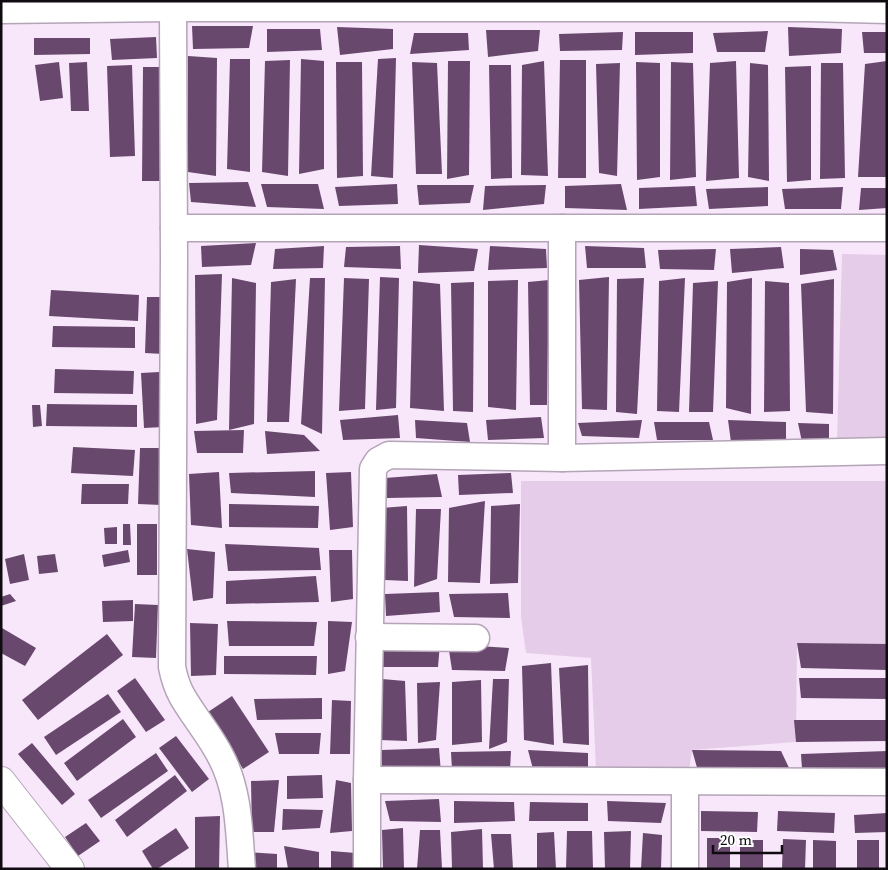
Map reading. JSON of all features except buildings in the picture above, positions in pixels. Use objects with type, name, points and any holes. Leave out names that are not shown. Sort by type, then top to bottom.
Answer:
[{"type":"main road","points":[[1,781],[70,869]]},
{"type":"street","points":[[1,10],[173,8],[808,8],[887,10]]},
{"type":"street","points":[[173,8],[172,667],[175,681],[182,695],[221,756],[230,777],[236,802],[242,869]]},
{"type":"street","points":[[174,228],[887,228]]},
{"type":"street","points":[[562,228],[562,458]]},
{"type":"street","points":[[367,869],[373,469],[378,461],[390,455],[562,458],[887,451]]},
{"type":"street","points":[[369,636],[476,638]]},
{"type":"street","points":[[367,780],[887,782]]},
{"type":"street","points":[[685,782],[685,869]]},
{"type":"shaded area","points":[[842,254],[887,255],[887,439],[837,441]]},
{"type":"shaded area","points":[[521,481],[887,481],[887,645],[797,643],[796,742],[692,750],[689,771],[596,770],[591,658],[526,653],[521,617]]}]
